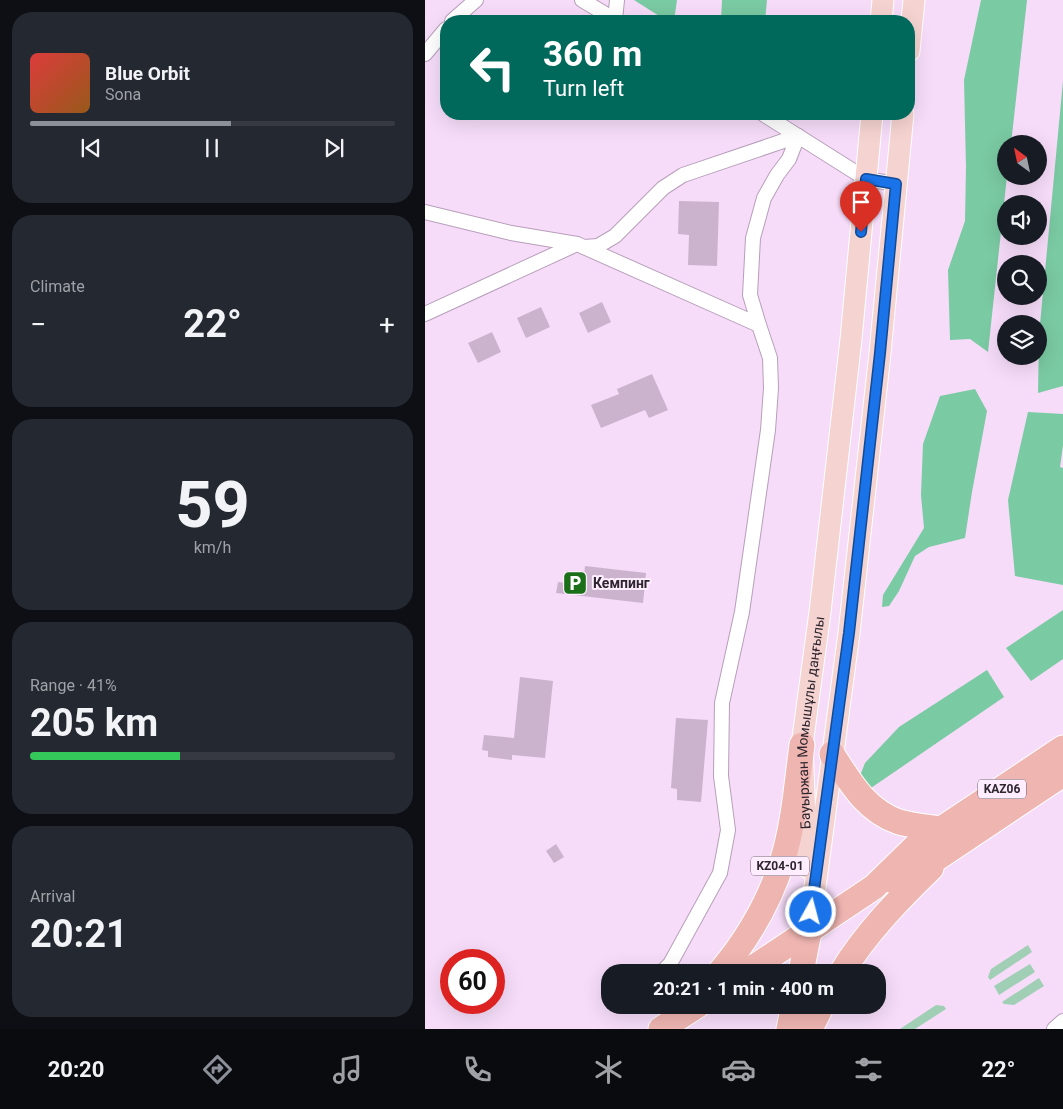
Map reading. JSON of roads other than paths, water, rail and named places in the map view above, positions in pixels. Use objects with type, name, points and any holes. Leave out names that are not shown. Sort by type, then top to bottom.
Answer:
[{"type":"highway","name":"KZ04-01","points":[[726,964],[764,907],[784,857],[802,745]]},
{"type":"highway","name":"KАZ06","points":[[759,964],[874,887],[928,864],[946,839],[1063,748]]},
{"type":"highway","points":[[832,754],[860,795],[883,815],[946,839],[881,918],[846,964]]},
{"type":"highway","name":"KАZ06","points":[[946,839],[1063,774]]},
{"type":"highway","points":[[803,964],[809,932]]},
{"type":"highway","points":[[660,1029],[677,1014]]},
{"type":"highway","points":[[660,1029],[684,1014]]},
{"type":"highway","points":[[789,1029],[792,1014]]},
{"type":"highway","points":[[810,1029],[818,1014]]},
{"type":"main road","points":[[882,15],[883,0]]},
{"type":"main road","points":[[913,15],[914,0]]},
{"type":"main road","name":"Бауыржан Момышұлы даңғылы","points":[[809,932],[802,745],[820,612],[850,349],[871,120]]},
{"type":"main road","name":"Бауыржан Момышұлы даңғылы","points":[[809,932],[852,610],[879,363],[902,120]]},
{"type":"street","points":[[459,15],[476,0]]},
{"type":"street","points":[[582,0],[606,15]]},
{"type":"street","points":[[616,15],[617,0]]},
{"type":"street","points":[[425,54],[440,35]]},
{"type":"street","points":[[773,120],[866,179],[896,184]]},
{"type":"street","points":[[425,212],[511,233],[580,246],[598,246],[615,236],[663,188],[683,175],[798,136]]},
{"type":"street","points":[[670,964],[720,873],[728,830],[721,776],[722,704],[742,612],[768,430],[771,388],[770,358],[751,295],[753,238],[764,198],[789,159],[798,136]]},
{"type":"street","points":[[425,314],[580,246],[759,325]]},
{"type":"street","points":[[1054,1029],[1063,1021]]},
{"type":"place","name":"Кемпинг","points":[[575,583]]}]
